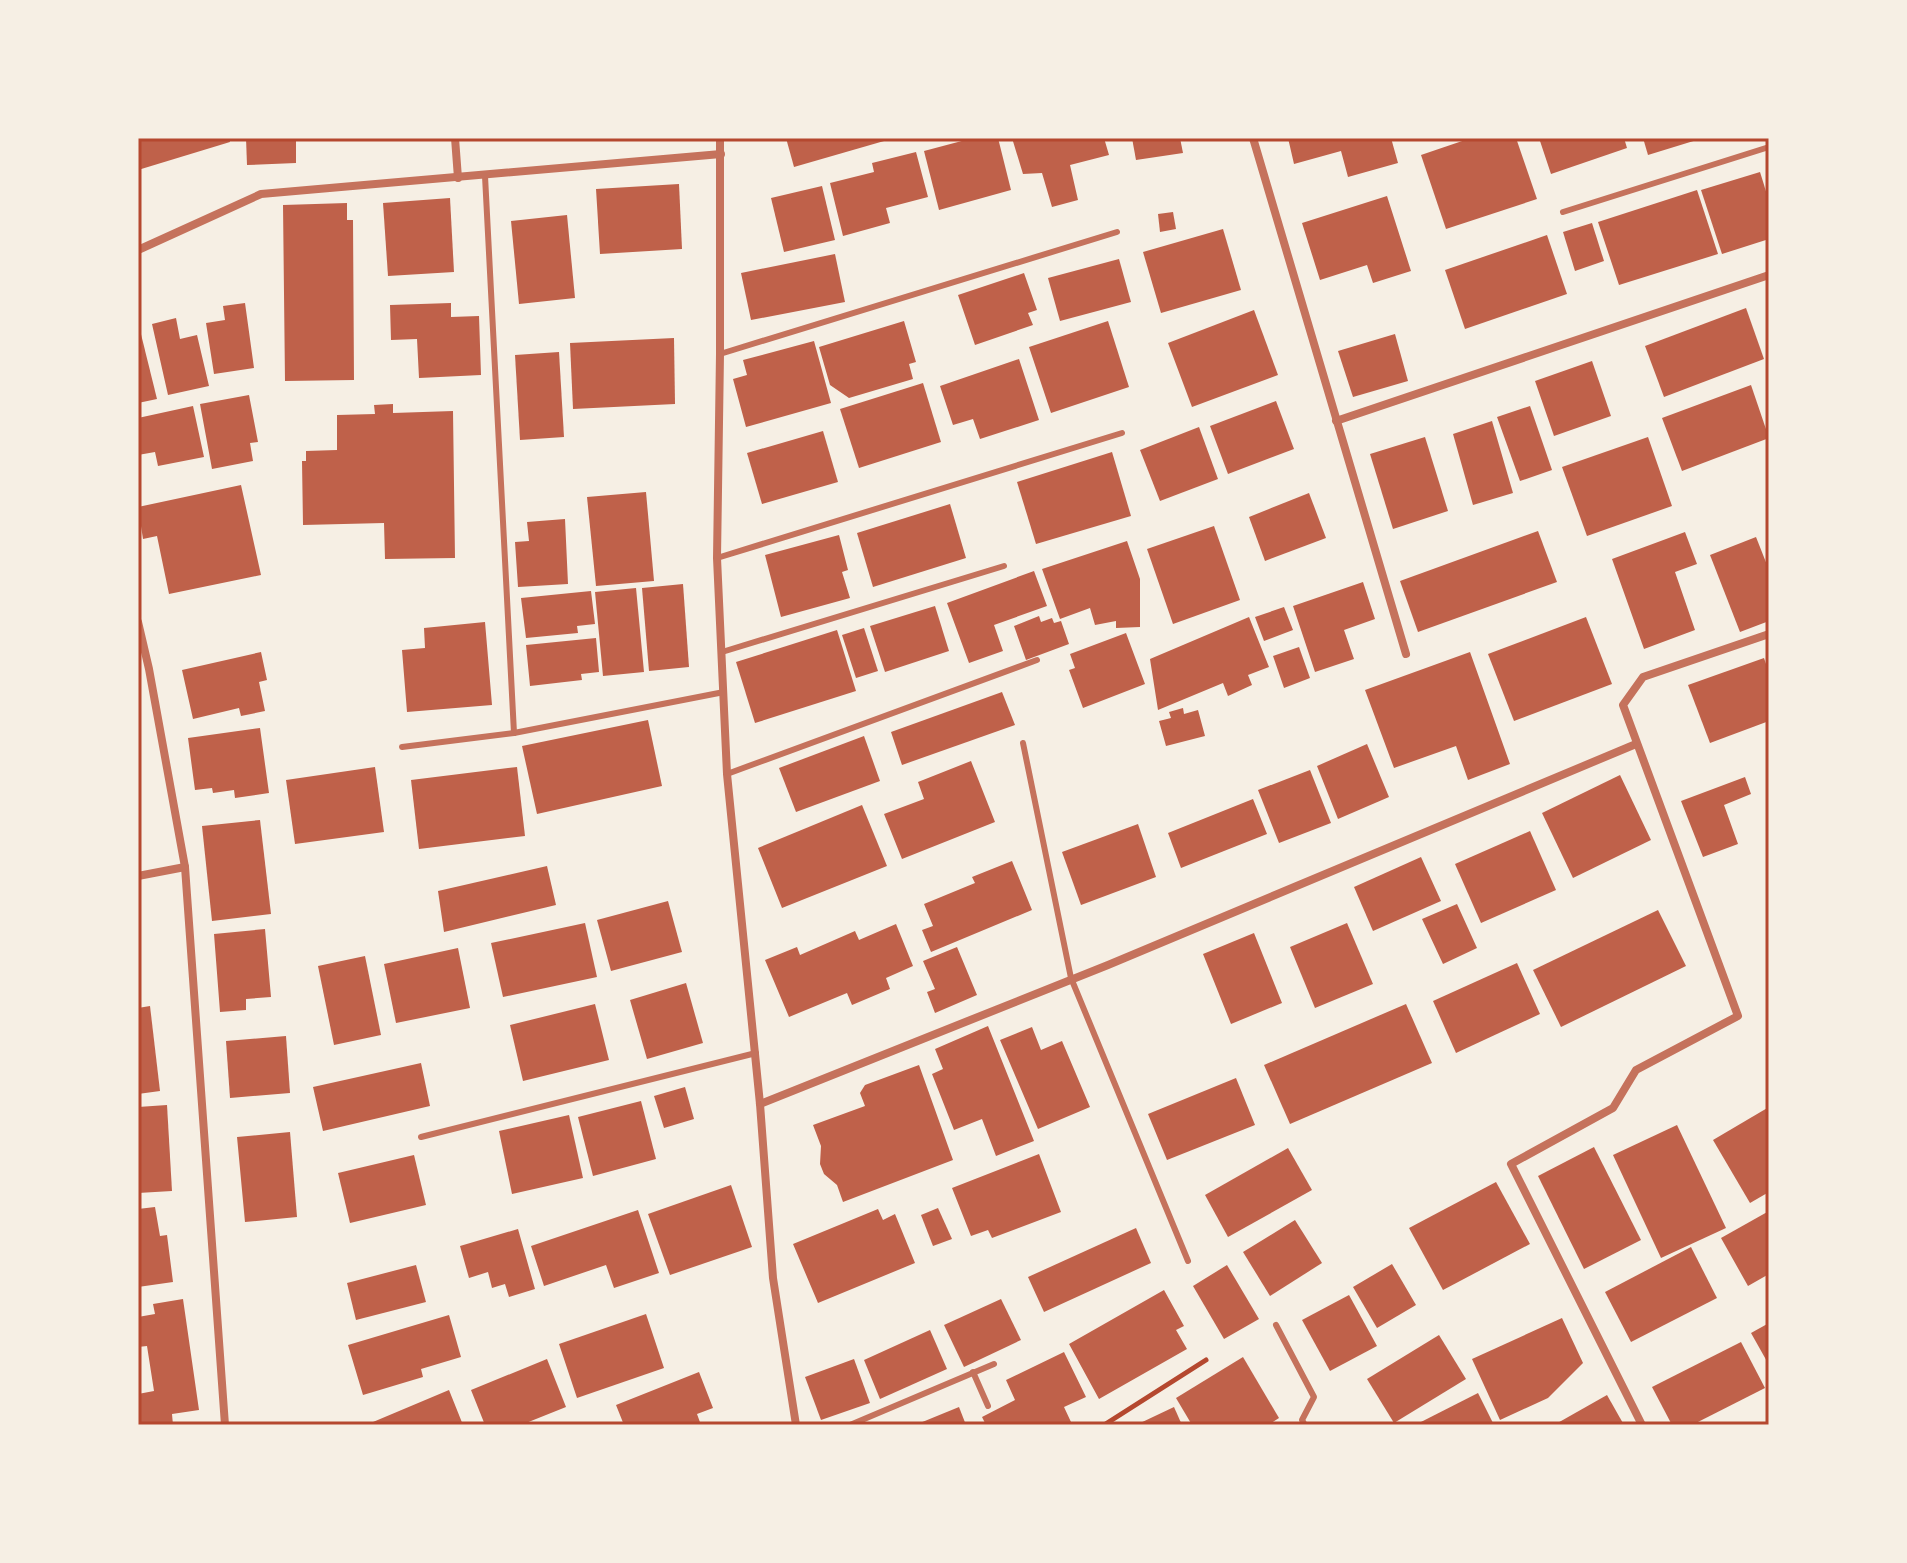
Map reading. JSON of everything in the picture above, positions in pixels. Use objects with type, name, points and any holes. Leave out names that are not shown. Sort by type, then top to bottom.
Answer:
[{"type":"street","points":[[455,138],[458,178]]},
{"type":"street","points":[[720,138],[717,558],[727,774],[756,1053],[773,1278],[796,1425]]},
{"type":"street","points":[[1253,138],[1406,654]]},
{"type":"street","points":[[138,250],[261,194],[721,154]]},
{"type":"street","points":[[1336,421],[1769,275]]},
{"type":"street","points":[[138,622],[185,867],[225,1425]]},
{"type":"street","points":[[1642,1425],[1511,1164],[1613,1108],[1636,1070],[1738,1016],[1623,705],[1643,677],[1769,634]]},
{"type":"street","points":[[760,1104],[1636,744]]},
{"type":"street","points":[[138,876],[185,867]]},
{"type":"lane","points":[[1563,212],[1769,147]]},
{"type":"lane","points":[[485,176],[514,733]]},
{"type":"lane","points":[[720,354],[1117,232]]},
{"type":"lane","points":[[717,558],[1122,433]]},
{"type":"lane","points":[[722,652],[1004,566]]},
{"type":"lane","points":[[727,774],[1037,660]]},
{"type":"lane","points":[[402,747],[514,733],[724,692]]},
{"type":"lane","points":[[1023,743],[1071,978],[1188,1261]]},
{"type":"lane","points":[[421,1137],[756,1053]]},
{"type":"lane","points":[[1276,1325],[1314,1397],[1302,1420],[1305,1425]]},
{"type":"lane","points":[[850,1425],[994,1364]]},
{"type":"lane","points":[[973,1372],[988,1406]]},
{"type":"path","points":[[1104,1425],[1206,1360]]},
{"type":"building","points":[[138,138],[229,138],[230,142],[138,170]]},
{"type":"building","points":[[246,138],[296,138],[296,163],[247,165]]},
{"type":"building","points":[[786,138],[891,138],[891,139],[794,167]]},
{"type":"building","points":[[973,138],[998,138],[1011,190],[939,210],[924,151]]},
{"type":"building","points":[[1012,138],[1104,138],[1109,155],[1070,165],[1078,200],[1052,207],[1042,173],[1023,174]]},
{"type":"building","points":[[1132,138],[1180,138],[1183,153],[1136,160]]},
{"type":"building","points":[[1288,138],[1391,138],[1398,163],[1348,177],[1341,151],[1294,164]]},
{"type":"building","points":[[1471,138],[1516,138],[1537,199],[1446,229],[1421,155]]},
{"type":"building","points":[[1539,138],[1624,138],[1627,148],[1551,174]]},
{"type":"building","points":[[1643,138],[1700,138],[1700,139],[1648,155]]},
{"type":"building","points":[[916,152],[928,197],[886,208],[890,223],[843,236],[830,183],[874,172],[872,163]]},
{"type":"building","points":[[1760,172],[1769,201],[1769,239],[1722,254],[1701,190]]},
{"type":"building","points":[[679,184],[682,249],[600,254],[596,189]]},
{"type":"building","points":[[822,186],[835,240],[784,252],[771,198]]},
{"type":"building","points":[[1697,190],[1718,254],[1619,285],[1598,222]]},
{"type":"building","points":[[1387,196],[1411,271],[1373,283],[1367,265],[1320,280],[1302,223]]},
{"type":"building","points":[[450,198],[454,272],[388,276],[383,203]]},
{"type":"building","points":[[347,203],[347,220],[353,220],[354,380],[285,381],[283,205]]},
{"type":"building","points":[[1173,212],[1176,229],[1160,232],[1158,214]]},
{"type":"building","points":[[567,215],[575,298],[519,304],[511,221]]},
{"type":"building","points":[[1592,223],[1604,261],[1575,271],[1563,232]]},
{"type":"building","points":[[1223,229],[1241,290],[1161,313],[1143,252]]},
{"type":"building","points":[[1547,235],[1567,294],[1465,329],[1445,270]]},
{"type":"building","points":[[835,254],[845,302],[751,320],[741,273]]},
{"type":"building","points":[[1119,259],[1131,302],[1060,321],[1048,278]]},
{"type":"building","points":[[1024,273],[1037,310],[1028,313],[1033,325],[975,345],[958,295]]},
{"type":"building","points":[[245,303],[254,368],[214,374],[206,323],[225,320],[223,306]]},
{"type":"building","points":[[451,303],[451,317],[479,316],[481,375],[419,378],[417,339],[391,340],[390,305]]},
{"type":"building","points":[[1746,308],[1764,359],[1664,397],[1645,346]]},
{"type":"building","points":[[1254,310],[1278,375],[1192,407],[1168,343]]},
{"type":"building","points":[[176,318],[180,339],[197,335],[209,386],[168,395],[152,324]]},
{"type":"building","points":[[904,321],[916,362],[909,364],[913,379],[849,398],[830,385],[819,347]]},
{"type":"building","points":[[1108,321],[1129,387],[1051,413],[1029,347]]},
{"type":"building","points":[[138,322],[157,399],[138,403]]},
{"type":"building","points":[[1395,334],[1408,381],[1353,397],[1338,351]]},
{"type":"building","points":[[674,338],[675,404],[573,409],[570,343]]},
{"type":"building","points":[[814,341],[831,403],[746,427],[733,379],[747,375],[743,360]]},
{"type":"building","points":[[559,352],[564,437],[520,440],[515,355]]},
{"type":"building","points":[[1019,359],[1039,420],[980,439],[973,419],[953,425],[940,386]]},
{"type":"building","points":[[1592,361],[1611,416],[1554,436],[1535,381]]},
{"type":"building","points":[[923,383],[941,442],[859,468],[840,409]]},
{"type":"building","points":[[1751,385],[1769,438],[1682,471],[1662,418]]},
{"type":"building","points":[[249,395],[258,442],[250,443],[253,461],[212,469],[200,404]]},
{"type":"building","points":[[1276,401],[1294,449],[1228,474],[1210,426]]},
{"type":"building","points":[[393,404],[393,413],[453,411],[455,558],[385,559],[384,523],[303,525],[302,461],[306,461],[306,451],[337,450],[337,415],[375,414],[374,405]]},
{"type":"building","points":[[193,406],[204,457],[158,466],[155,452],[138,455],[138,418]]},
{"type":"building","points":[[1530,406],[1552,470],[1520,481],[1497,417]]},
{"type":"building","points":[[1492,421],[1513,493],[1473,505],[1453,434]]},
{"type":"building","points":[[1199,427],[1218,479],[1160,501],[1140,450]]},
{"type":"building","points":[[823,431],[838,482],[762,504],[747,453]]},
{"type":"building","points":[[1425,437],[1448,511],[1393,529],[1370,454]]},
{"type":"building","points":[[1648,437],[1672,506],[1587,536],[1562,467]]},
{"type":"building","points":[[1112,452],[1131,516],[1036,544],[1017,482]]},
{"type":"building","points":[[241,485],[261,575],[169,594],[157,536],[143,539],[138,507]]},
{"type":"building","points":[[646,492],[654,581],[596,586],[587,497]]},
{"type":"building","points":[[1309,493],[1326,538],[1265,561],[1249,517]]},
{"type":"building","points":[[950,504],[966,558],[873,587],[857,533]]},
{"type":"building","points":[[565,519],[568,584],[518,587],[515,542],[529,541],[527,522]]},
{"type":"building","points":[[1214,526],[1240,600],[1173,624],[1147,549]]},
{"type":"building","points":[[1538,531],[1557,582],[1418,632],[1400,581]]},
{"type":"building","points":[[1685,532],[1697,564],[1675,572],[1695,630],[1644,649],[1612,559]]},
{"type":"building","points":[[839,535],[848,570],[842,572],[850,598],[781,617],[765,555]]},
{"type":"building","points":[[1756,537],[1769,570],[1769,621],[1740,632],[1710,555]]},
{"type":"building","points":[[1127,541],[1140,579],[1140,627],[1116,628],[1116,621],[1095,625],[1090,608],[1060,619],[1042,569]]},
{"type":"building","points":[[1034,571],[1047,606],[994,625],[1003,651],[969,663],[947,603]]},
{"type":"building","points":[[1363,582],[1375,619],[1344,630],[1354,659],[1315,672],[1293,606]]},
{"type":"building","points":[[683,584],[689,667],[649,671],[642,588]]},
{"type":"building","points":[[636,588],[644,672],[603,676],[595,592]]},
{"type":"building","points":[[591,591],[595,624],[577,626],[578,633],[526,638],[521,598]]},
{"type":"building","points":[[935,606],[949,651],[885,672],[870,626]]},
{"type":"building","points":[[1284,607],[1293,630],[1264,641],[1255,617]]},
{"type":"building","points":[[1039,616],[1041,622],[1052,618],[1054,623],[1061,621],[1069,644],[1026,660],[1014,626]]},
{"type":"building","points":[[1249,617],[1269,667],[1248,675],[1252,685],[1228,696],[1223,683],[1158,710],[1150,659]]},
{"type":"building","points":[[1586,617],[1612,684],[1514,721],[1488,654]]},
{"type":"building","points":[[485,622],[492,705],[407,712],[402,650],[425,648],[424,628]]},
{"type":"building","points":[[864,628],[878,671],[856,678],[842,635]]},
{"type":"building","points":[[837,630],[856,691],[755,723],[736,662]]},
{"type":"building","points":[[1126,633],[1145,684],[1083,708],[1069,670],[1075,668],[1070,654]]},
{"type":"building","points":[[596,638],[599,672],[581,674],[582,680],[530,686],[526,645]]},
{"type":"building","points":[[1299,647],[1310,678],[1284,688],[1273,656]]},
{"type":"building","points":[[261,652],[267,680],[259,682],[265,711],[241,716],[239,708],[193,719],[182,670]]},
{"type":"building","points":[[1470,652],[1510,764],[1468,780],[1456,746],[1394,768],[1365,690]]},
{"type":"building","points":[[1764,658],[1769,673],[1769,721],[1710,743],[1688,685]]},
{"type":"building","points":[[1002,692],[1015,725],[902,765],[891,732]]},
{"type":"building","points":[[1183,708],[1184,714],[1198,710],[1205,736],[1166,746],[1159,721],[1171,718],[1169,712]]},
{"type":"building","points":[[648,720],[662,786],[537,814],[522,746]]},
{"type":"building","points":[[260,728],[269,793],[235,798],[234,790],[213,793],[212,788],[195,790],[188,738]]},
{"type":"building","points":[[864,736],[880,781],[796,812],[779,768]]},
{"type":"building","points":[[1367,744],[1389,797],[1338,819],[1317,766]]},
{"type":"building","points":[[971,761],[995,822],[902,859],[884,814],[924,799],[918,782]]},
{"type":"building","points":[[375,767],[384,832],[295,844],[286,780]]},
{"type":"building","points":[[517,767],[525,836],[419,849],[411,780]]},
{"type":"building","points":[[1310,770],[1331,823],[1279,843],[1258,790]]},
{"type":"building","points":[[1620,775],[1651,840],[1573,878],[1542,813]]},
{"type":"building","points":[[1745,777],[1751,794],[1724,805],[1738,844],[1703,857],[1681,801]]},
{"type":"building","points":[[1253,799],[1267,834],[1181,868],[1168,833]]},
{"type":"building","points":[[862,805],[887,866],[782,908],[758,848]]},
{"type":"building","points":[[260,820],[271,914],[212,921],[202,826]]},
{"type":"building","points":[[1138,824],[1156,877],[1081,905],[1062,852]]},
{"type":"building","points":[[1530,831],[1556,890],[1481,923],[1455,864]]},
{"type":"building","points":[[1421,857],[1441,901],[1373,931],[1354,887]]},
{"type":"building","points":[[1012,861],[1032,910],[931,952],[922,930],[933,926],[924,904],[975,883],[972,877]]},
{"type":"building","points":[[547,866],[556,905],[444,932],[438,891]]},
{"type":"building","points":[[668,901],[682,952],[611,971],[597,920]]},
{"type":"building","points":[[1457,904],[1477,948],[1443,964],[1422,919]]},
{"type":"building","points":[[1658,910],[1686,966],[1561,1027],[1533,970]]},
{"type":"building","points":[[585,923],[597,977],[503,997],[491,943]]},
{"type":"building","points":[[1347,923],[1373,984],[1315,1008],[1290,947]]},
{"type":"building","points":[[896,924],[913,966],[886,978],[890,989],[852,1005],[847,993],[789,1017],[765,960],[797,947],[800,955],[855,931],[859,940]]},
{"type":"building","points":[[265,929],[271,997],[246,999],[246,1010],[220,1012],[214,934]]},
{"type":"building","points":[[1254,933],[1282,1003],[1231,1024],[1203,954]]},
{"type":"building","points":[[957,947],[977,995],[935,1013],[927,992],[935,989],[923,961]]},
{"type":"building","points":[[458,948],[470,1008],[396,1023],[384,964]]},
{"type":"building","points":[[365,956],[381,1035],[334,1045],[318,966]]},
{"type":"building","points":[[1517,963],[1540,1014],[1456,1053],[1433,1001]]},
{"type":"building","points":[[686,983],[703,1043],[647,1059],[630,1000]]},
{"type":"building","points":[[595,1004],[609,1060],[523,1081],[510,1025]]},
{"type":"building","points":[[1406,1004],[1432,1063],[1290,1124],[1264,1065]]},
{"type":"building","points":[[150,1006],[160,1091],[138,1094],[138,1008]]},
{"type":"building","points":[[988,1026],[1034,1141],[996,1156],[982,1119],[954,1130],[932,1074],[943,1069],[935,1049]]},
{"type":"building","points":[[1032,1027],[1041,1050],[1062,1041],[1090,1107],[1038,1129],[1000,1040]]},
{"type":"building","points":[[286,1036],[290,1093],[230,1098],[226,1041]]},
{"type":"building","points":[[421,1063],[430,1106],[323,1131],[313,1087]]},
{"type":"building","points":[[919,1065],[953,1160],[843,1202],[837,1185],[824,1174],[820,1164],[821,1146],[813,1125],[865,1106],[860,1093],[865,1085]]},
{"type":"building","points":[[1236,1078],[1255,1125],[1167,1160],[1148,1114]]},
{"type":"building","points":[[685,1087],[694,1119],[664,1128],[654,1096]]},
{"type":"building","points":[[641,1101],[656,1159],[593,1176],[578,1117]]},
{"type":"building","points":[[167,1105],[172,1191],[138,1193],[138,1107]]},
{"type":"building","points":[[1769,1107],[1769,1192],[1750,1203],[1713,1140]]},
{"type":"building","points":[[569,1115],[583,1178],[512,1194],[499,1131]]},
{"type":"building","points":[[1677,1125],[1726,1228],[1661,1258],[1613,1155]]},
{"type":"building","points":[[290,1132],[297,1217],[245,1222],[237,1137]]},
{"type":"building","points":[[1594,1147],[1641,1240],[1584,1269],[1538,1176]]},
{"type":"building","points":[[1288,1148],[1312,1190],[1228,1237],[1205,1195]]},
{"type":"building","points":[[1039,1154],[1061,1212],[992,1238],[988,1230],[971,1236],[952,1188]]},
{"type":"building","points":[[414,1155],[426,1205],[350,1223],[338,1173]]},
{"type":"building","points":[[1496,1182],[1530,1244],[1443,1290],[1409,1228]]},
{"type":"building","points":[[731,1185],[752,1247],[670,1275],[648,1214]]},
{"type":"building","points":[[155,1207],[160,1236],[167,1235],[173,1282],[138,1287],[138,1209]]},
{"type":"building","points":[[938,1208],[952,1239],[933,1246],[921,1215]]},
{"type":"building","points":[[878,1209],[883,1220],[895,1214],[915,1263],[818,1303],[793,1244]]},
{"type":"building","points":[[638,1210],[659,1273],[614,1288],[606,1265],[544,1286],[531,1246]]},
{"type":"building","points":[[1769,1211],[1769,1274],[1748,1286],[1721,1238]]},
{"type":"building","points":[[1295,1220],[1322,1263],[1270,1296],[1243,1252]]},
{"type":"building","points":[[1136,1228],[1151,1263],[1044,1312],[1028,1277]]},
{"type":"building","points":[[518,1229],[535,1289],[509,1297],[505,1284],[492,1288],[488,1272],[469,1278],[460,1246]]},
{"type":"building","points":[[1691,1247],[1717,1298],[1631,1342],[1605,1292]]},
{"type":"building","points":[[1392,1264],[1416,1305],[1377,1328],[1353,1287]]},
{"type":"building","points":[[416,1265],[426,1302],[356,1320],[347,1283]]},
{"type":"building","points":[[1227,1265],[1259,1319],[1224,1339],[1193,1286]]},
{"type":"building","points":[[1164,1290],[1184,1326],[1176,1330],[1187,1349],[1099,1399],[1069,1344]]},
{"type":"building","points":[[1349,1295],[1377,1346],[1330,1371],[1302,1320]]},
{"type":"building","points":[[183,1299],[199,1410],[172,1414],[173,1425],[138,1425],[138,1394],[154,1391],[147,1346],[138,1347],[138,1317],[155,1314],[153,1304]]},
{"type":"building","points":[[1001,1299],[1021,1340],[964,1367],[944,1325]]},
{"type":"building","points":[[646,1314],[664,1368],[577,1398],[559,1344]]},
{"type":"building","points":[[449,1315],[461,1357],[421,1369],[423,1377],[363,1395],[348,1345]]},
{"type":"building","points":[[1562,1318],[1583,1363],[1548,1398],[1500,1420],[1472,1359]]},
{"type":"building","points":[[1769,1323],[1769,1365],[1751,1333]]},
{"type":"building","points":[[930,1330],[947,1369],[880,1399],[864,1360]]},
{"type":"building","points":[[1439,1335],[1466,1379],[1394,1423],[1367,1379]]},
{"type":"building","points":[[1741,1342],[1765,1388],[1692,1425],[1672,1425],[1652,1387]]},
{"type":"building","points":[[1064,1352],[1086,1397],[1064,1407],[1071,1422],[1065,1425],[986,1425],[982,1417],[1015,1400],[1006,1380]]},
{"type":"building","points":[[1243,1357],[1279,1418],[1268,1425],[1192,1425],[1176,1398]]},
{"type":"building","points":[[547,1359],[566,1407],[521,1425],[485,1425],[471,1390]]},
{"type":"building","points":[[854,1359],[870,1403],[821,1420],[805,1377]]},
{"type":"building","points":[[699,1372],[713,1408],[697,1414],[701,1425],[624,1425],[616,1405]]},
{"type":"building","points":[[449,1390],[463,1425],[374,1425],[373,1422]]},
{"type":"building","points":[[1478,1393],[1494,1425],[1415,1425]]},
{"type":"building","points":[[1607,1395],[1624,1425],[1554,1425]]},
{"type":"building","points":[[959,1407],[966,1425],[915,1425]]},
{"type":"building","points":[[1174,1407],[1182,1425],[1136,1425]]}]
